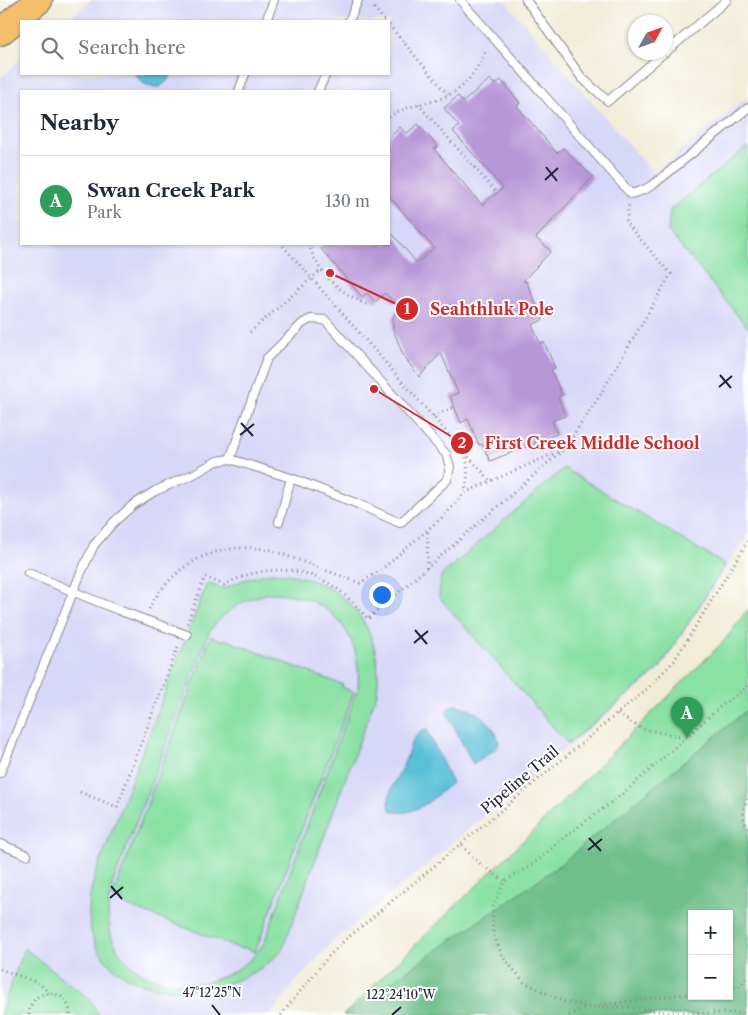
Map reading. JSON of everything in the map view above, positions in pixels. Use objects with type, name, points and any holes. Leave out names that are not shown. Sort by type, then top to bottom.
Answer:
[{"type":"main road","points":[[0,32],[38,0]]},
{"type":"lane","points":[[266,20],[274,0]]},
{"type":"lane","points":[[349,20],[358,0]]},
{"type":"lane","points":[[460,0],[631,194],[644,190],[654,184],[748,108]]},
{"type":"lane","points":[[673,45],[727,0]]},
{"type":"lane","points":[[531,2],[582,78],[608,100],[656,60]]},
{"type":"lane","points":[[239,90],[245,75]]},
{"type":"lane","points":[[318,90],[326,75]]},
{"type":"lane","points":[[0,773],[34,684],[94,545],[114,522],[133,505],[155,491],[194,474],[217,461],[230,459],[290,478],[358,504],[400,524],[447,480],[450,467],[446,454],[325,320],[311,319],[303,323],[267,358],[230,459]]},
{"type":"lane","points":[[279,522],[290,478]]},
{"type":"lane","points":[[28,573],[185,634]]},
{"type":"lane","points":[[0,844],[27,854]]},
{"type":"path","points":[[374,8],[384,20]]},
{"type":"path","points":[[390,26],[448,94]]},
{"type":"path","points":[[390,116],[400,110],[456,91],[470,78],[479,66],[486,49]]},
{"type":"path","points":[[418,104],[496,193]]},
{"type":"path","points":[[80,792],[117,807],[185,634],[205,577],[224,585],[239,577],[260,571],[283,570],[305,573],[325,581],[346,596],[368,619],[564,449],[597,400],[671,274],[626,223],[631,194]]},
{"type":"path","points":[[309,245],[320,271],[335,285],[368,305]]},
{"type":"path","points":[[283,246],[465,453],[492,481]]},
{"type":"path","points":[[250,332],[320,271]]},
{"type":"path","points":[[433,416],[455,407]]},
{"type":"path","points":[[464,493],[564,449]]},
{"type":"path","points":[[149,610],[160,590],[189,562],[210,552],[233,548],[256,547],[271,550],[360,583],[381,570],[446,513],[464,493],[468,482],[465,453]]},
{"type":"path","points":[[427,568],[428,529]]},
{"type":"path","name":"Pipeline Trail","points":[[281,1015],[339,946],[618,714],[674,661],[748,541]]},
{"type":"path","points":[[747,1014],[674,1012],[624,1007],[588,1007],[562,1001],[524,982],[502,957],[493,934],[493,906],[505,881],[531,866],[566,836],[625,792],[721,706],[748,686]]},
{"type":"path","points":[[618,714],[642,729],[686,737]]},
{"type":"path","points":[[748,798],[743,808],[744,822],[748,828]]},
{"type":"path","points":[[462,844],[480,864],[505,881]]},
{"type":"path","points":[[0,969],[39,983],[49,993]]},
{"type":"path","points":[[733,988],[738,987],[748,976]]},
{"type":"path","points":[[29,1015],[32,1003],[36,998],[42,994],[49,993],[62,997],[69,1007],[70,1015]]},
{"type":"path","points":[[569,1015],[588,1007],[688,994]]},
{"type":"shaded area","points":[[91,0],[504,0],[653,173],[748,97],[748,534],[660,670],[330,945],[294,984],[270,1015],[99,1015],[89,999],[24,948],[0,1013],[0,78],[20,60],[20,75],[390,75],[390,20],[67,20]]},
{"type":"green space","points":[[748,146],[748,328],[668,231],[670,210]]},
{"type":"green space","points":[[564,468],[725,565],[659,669],[568,744],[439,597],[441,576]]},
{"type":"green space","points":[[273,573],[298,576],[319,583],[338,594],[354,609],[366,626],[374,646],[378,668],[377,693],[282,950],[256,971],[224,984],[188,990],[153,987],[123,975],[100,953],[89,921],[94,878],[207,583],[224,589],[254,577]],"holes":[[[270,593],[290,595],[308,600],[324,608],[337,619],[347,633],[354,649],[358,668],[358,688],[264,943],[243,965],[216,979],[188,984],[160,980],[135,968],[117,948],[108,921],[112,885],[209,632],[221,617],[243,602]]]},
{"type":"green space","points":[[748,609],[748,1015],[343,1015],[529,835],[725,640]]},
{"type":"green space","points":[[211,636],[223,641],[224,639],[343,685],[342,687],[354,692],[255,952],[243,947],[241,949],[123,904],[124,901],[112,897]]},
{"type":"green space","points":[[748,709],[748,1015],[343,1015],[557,867]]},
{"type":"green space","points":[[24,948],[89,999],[99,1015],[0,1015]]},
{"type":"water","points":[[136,75],[171,75],[160,87],[145,84]]},
{"type":"water","points":[[457,705],[478,714],[490,724],[499,744],[495,749],[473,764],[446,711],[451,706]]},
{"type":"water","points":[[426,728],[452,783],[431,800],[415,809],[407,812],[390,810],[389,797],[411,744],[416,736]]},
{"type":"building","points":[[490,79],[495,85],[501,80],[520,103],[517,106],[557,153],[563,148],[593,177],[536,238],[551,251],[524,280],[543,320],[532,325],[540,343],[544,342],[555,368],[551,370],[562,395],[558,397],[565,416],[552,421],[557,434],[490,461],[482,444],[479,445],[468,419],[461,423],[450,396],[458,393],[441,353],[419,377],[403,355],[393,329],[393,318],[399,305],[395,301],[393,302],[385,293],[375,302],[367,293],[362,297],[321,249],[326,245],[390,245],[390,231],[417,263],[434,248],[390,197],[390,137],[400,127],[406,134],[418,124],[438,147],[434,149],[482,205],[503,188],[453,131],[459,126],[444,108],[458,96],[463,102]]},
{"type":"place","name":"Seahthluk Pole","points":[[330,273]]},
{"type":"place","name":"First Creek Middle School","points":[[374,389]]},
{"type":"place","name":"Swan Creek Park","points":[[687,738]]}]
